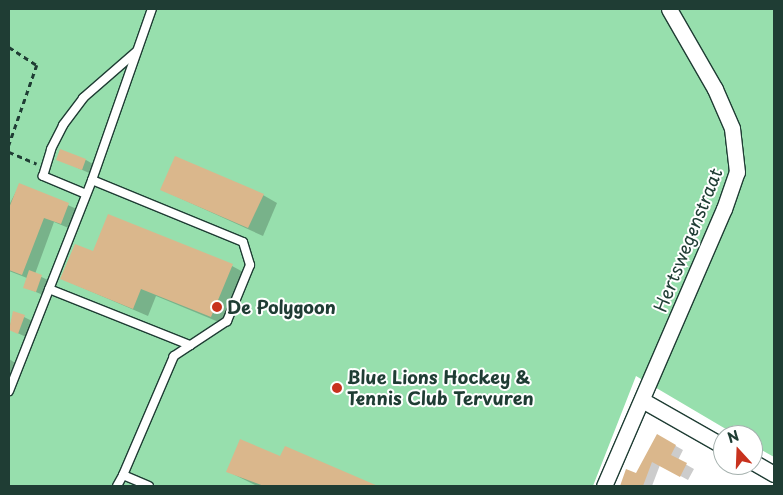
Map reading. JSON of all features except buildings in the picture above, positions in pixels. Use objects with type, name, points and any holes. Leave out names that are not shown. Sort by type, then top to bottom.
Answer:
[{"type":"street","name":"Hertswegenstraat","points":[[604,486],[724,209],[737,172],[728,120],[715,89],[669,9]]},
{"type":"street","points":[[642,400],[713,440]]},
{"type":"street","points":[[763,468],[774,474]]},
{"type":"lane","points":[[9,391],[92,180],[152,9]]},
{"type":"lane","points":[[86,194],[43,176],[63,125],[83,98],[136,52]]},
{"type":"lane","points":[[92,180],[243,242],[250,265],[227,321],[174,356],[117,486]]},
{"type":"lane","points":[[49,288],[190,345]]},
{"type":"lane","points":[[123,475],[149,486]]},
{"type":"path","points":[[9,47],[34,62],[37,72],[9,145]]},
{"type":"path","points":[[9,152],[46,168]]},
{"type":"green space","points":[[9,9],[774,9],[774,457],[763,451],[763,425],[719,425],[636,376],[593,486],[9,486]]},
{"type":"place","name":"De Polygoon","points":[[217,307]]},
{"type":"place","name":"Blue Lions Hockey & Tennis Club Tervuren","points":[[337,388]]}]
